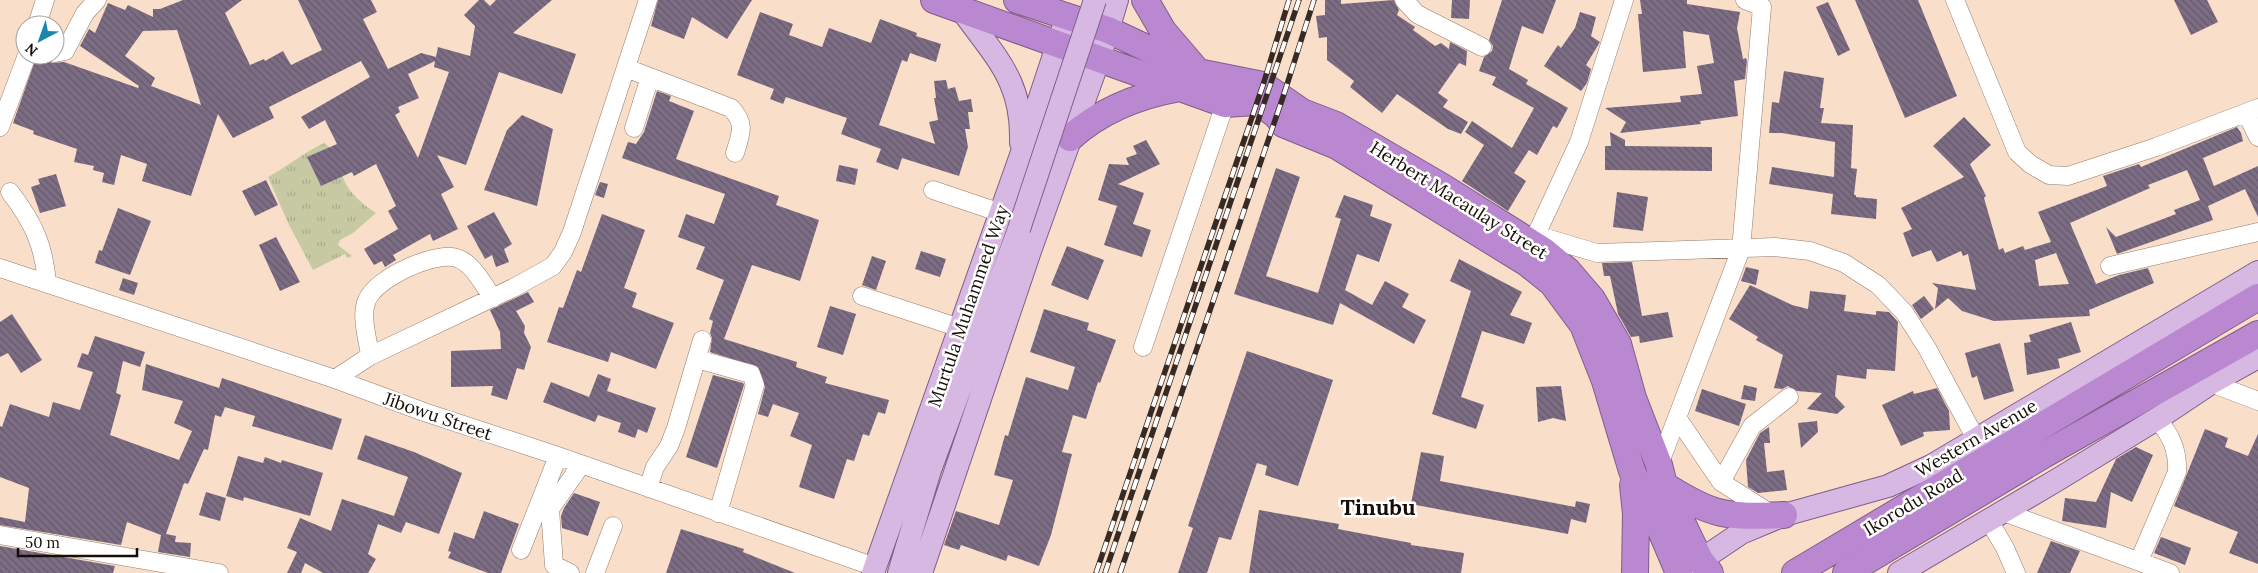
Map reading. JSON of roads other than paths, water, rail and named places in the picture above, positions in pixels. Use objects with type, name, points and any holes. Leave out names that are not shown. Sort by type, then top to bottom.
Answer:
[{"type":"highway","name":"Herbert Macaulay Street","points":[[1017,0],[1108,30],[1225,104],[1256,102],[1264,106],[1276,115],[1283,124],[1312,134],[1367,164],[1527,263],[1552,282],[1574,311],[1593,348],[1632,471],[1660,526],[1693,570]]},
{"type":"highway","points":[[1070,138],[1082,127],[1116,108],[1189,80],[1164,31],[1145,0]]},
{"type":"highway","name":"Herbert Macaulay Street","points":[[932,5],[961,9],[1099,59],[1189,80],[1263,84],[1302,112],[1336,125],[1528,236],[1568,271],[1583,287],[1618,344],[1633,398],[1662,475],[1693,570]]},
{"type":"highway","name":"Western Avenue","points":[[2030,432],[2258,297]]},
{"type":"highway","name":"Ikorodu Road","points":[[1846,573],[2045,454],[2258,334]]},
{"type":"highway","name":"Ikorodu Road","points":[[1796,573],[2030,432]]},
{"type":"highway","points":[[1632,471],[1636,514],[1635,573]]},
{"type":"highway","points":[[1662,475],[1692,503],[1711,512],[1730,516],[1779,515]]},
{"type":"main road","name":"Murtula Muhammed Way","points":[[899,573],[930,470],[1019,229],[1095,0]]},
{"type":"main road","points":[[921,573],[1070,138],[1099,59],[1117,0]]},
{"type":"main road","points":[[961,9],[994,51],[1013,88],[1021,125],[1020,158]]},
{"type":"main road","name":"Murtula Muhammed Way","points":[[874,570],[1001,213],[1067,16]]},
{"type":"main road","name":"Western Avenue","points":[[1693,570],[1741,533],[1779,515],[1888,486],[1931,466],[2258,272]]},
{"type":"main road","points":[[1899,573],[1925,567],[1994,515],[2157,419],[2211,383],[2258,357]]},
{"type":"main road","points":[[930,470],[954,473]]},
{"type":"street","points":[[40,15],[45,0]]},
{"type":"street","points":[[65,51],[85,13],[96,0]]},
{"type":"street","points":[[334,378],[370,356],[493,298],[553,266],[563,252],[572,232],[648,0]]},
{"type":"street","points":[[1404,0],[1417,14],[1482,47]]},
{"type":"street","points":[[1624,0],[1579,142],[1528,236],[1597,253],[1775,247],[1810,251],[1844,263],[1878,285],[1909,319],[1976,439]]},
{"type":"street","points":[[1662,475],[1678,418],[1741,249],[1762,6],[1745,0]]},
{"type":"street","points":[[1955,0],[2017,152],[2030,164],[2049,175],[2068,176],[2252,110],[2258,137]]},
{"type":"street","points":[[0,127],[23,65]]},
{"type":"street","points":[[626,68],[731,108],[740,117],[742,130],[736,152]]},
{"type":"street","points":[[634,128],[650,77]]},
{"type":"street","points":[[1143,347],[1225,104]]},
{"type":"street","points":[[934,190],[1001,213]]},
{"type":"street","points":[[10,192],[23,209],[39,238],[45,259],[47,283]]},
{"type":"street","points":[[2110,266],[2258,232]]},
{"type":"street","points":[[370,356],[364,312],[371,291],[390,277],[429,260],[443,257],[457,258],[470,266],[493,298]]},
{"type":"street","name":"Jibowu Street","points":[[0,268],[334,378],[424,412],[558,456],[874,570]]},
{"type":"street","points":[[862,296],[960,328]]},
{"type":"street","points":[[648,488],[655,467],[669,446],[676,428],[702,340]]},
{"type":"street","points":[[697,359],[751,374],[755,385],[718,513]]},
{"type":"street","points":[[2211,383],[2258,401]]},
{"type":"street","points":[[1721,482],[1752,426],[1789,397]]},
{"type":"street","points":[[1678,418],[1721,482],[1779,515]]},
{"type":"street","points":[[2139,561],[2178,472],[2178,456],[2170,433],[2157,419]]},
{"type":"street","points":[[521,550],[558,456]]},
{"type":"street","points":[[570,573],[554,565],[550,509],[581,465]]},
{"type":"street","points":[[1994,515],[2139,561],[2170,573]]},
{"type":"street","points":[[1994,515],[2016,573]]},
{"type":"street","points":[[594,573],[613,526]]},
{"type":"street","points":[[0,535],[219,573]]},
{"type":"railway","points":[[1096,573],[1263,85],[1289,0]]},
{"type":"railway","points":[[1105,573],[1299,0]]},
{"type":"railway","points":[[1120,573],[1283,97],[1314,0]]},
{"type":"district","name":"Tinubu","points":[[1378,507]]}]
